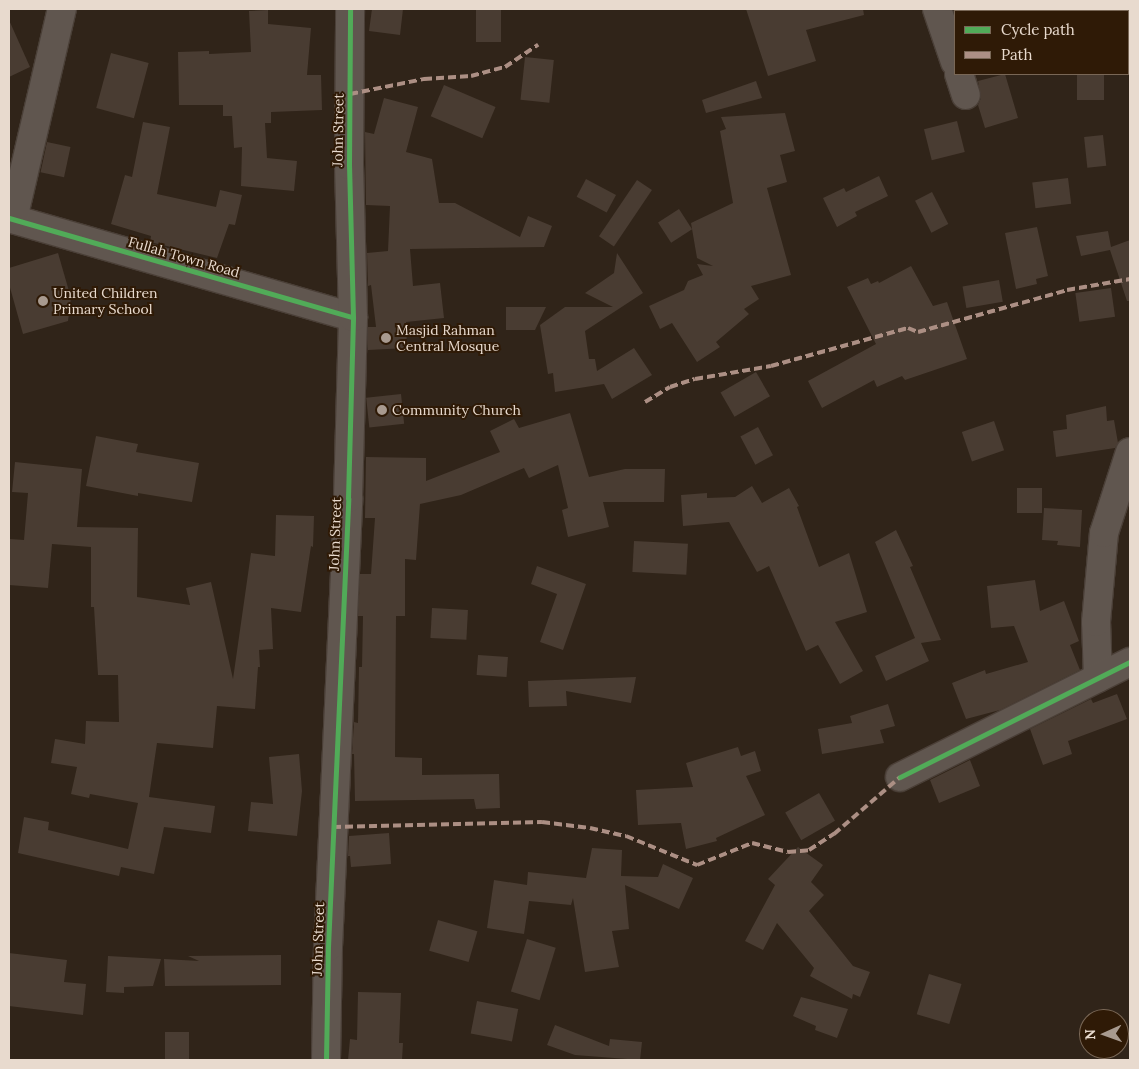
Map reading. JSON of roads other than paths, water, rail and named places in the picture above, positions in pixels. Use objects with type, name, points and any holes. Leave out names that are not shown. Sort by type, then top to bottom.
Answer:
[{"type":"street","points":[[11,219],[62,9]]},
{"type":"street","name":"John Street","points":[[326,1060],[328,947],[347,517],[353,317],[349,165],[350,9]]},
{"type":"street","points":[[937,9],[954,59]]},
{"type":"street","name":"Fullah Town Road","points":[[11,219],[353,317]]},
{"type":"street","points":[[1098,678],[1096,622],[1104,533],[1130,452]]},
{"type":"street","points":[[900,777],[1130,662]]},
{"type":"place","name":"United Children Primary School","points":[[43,301]]},
{"type":"place","name":"Masjid Rahman Central Mosque","points":[[386,338]]},
{"type":"place","name":"Community Church","points":[[382,410]]}]
